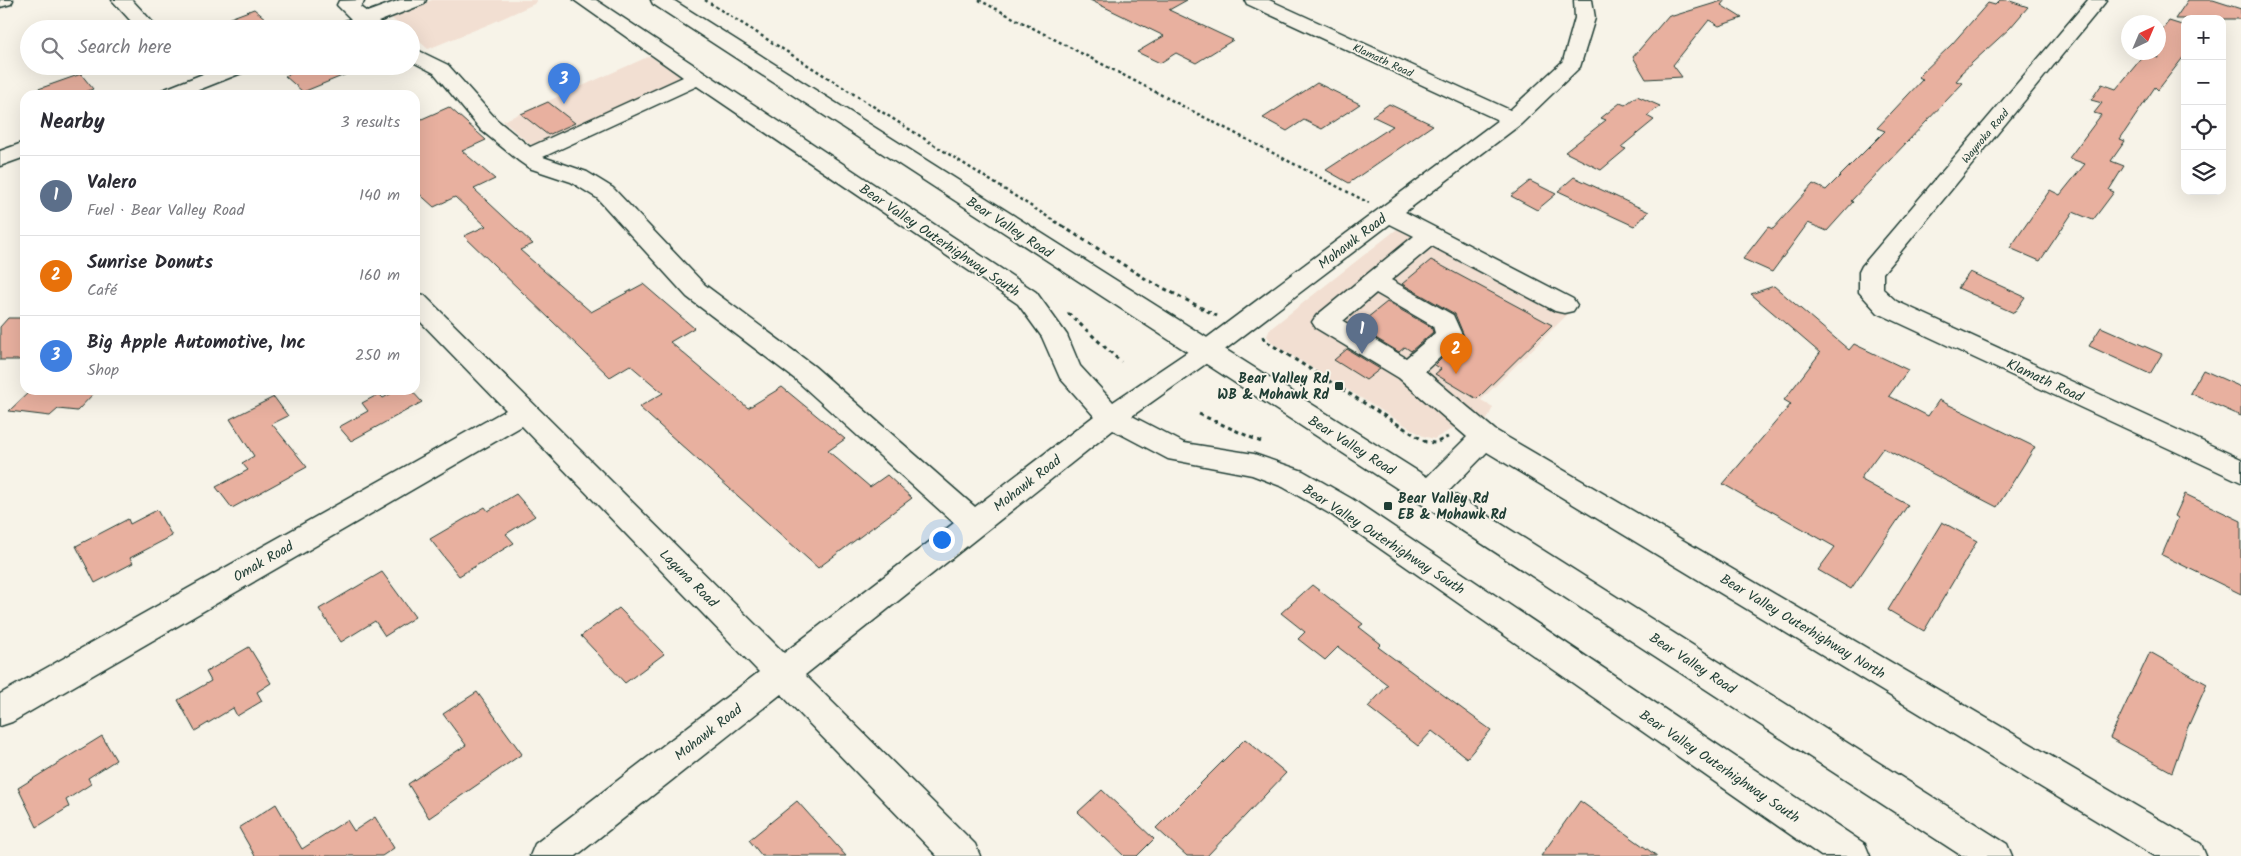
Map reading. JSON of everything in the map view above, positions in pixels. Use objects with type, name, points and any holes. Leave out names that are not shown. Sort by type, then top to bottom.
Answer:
[{"type":"street","points":[[0,1],[4,0]]},
{"type":"street","points":[[121,0],[140,20]]},
{"type":"street","points":[[378,20],[417,0]]},
{"type":"street","name":"Bear Valley Outerhighway South","points":[[583,0],[1027,298],[1054,335],[1069,371],[1111,417],[1178,452],[1213,460],[1254,465],[1293,479],[1342,507],[1852,856]]},
{"type":"street","name":"Bear Valley Road","points":[[660,0],[1205,352],[1429,493],[1994,856]]},
{"type":"street","name":"Klamath Road","points":[[1254,0],[1513,119]]},
{"type":"street","name":"Mohawk Road","points":[[548,856],[1111,417],[1205,352],[1513,119],[1573,63],[1585,18],[1583,0]]},
{"type":"street","name":"Waynoka Road","points":[[1871,272],[2098,0]]},
{"type":"street","points":[[347,2],[366,20]]},
{"type":"street","points":[[420,58],[441,69],[485,121],[527,156],[537,163],[579,177],[605,192],[710,304],[777,350],[865,423],[974,524]]},
{"type":"street","points":[[195,75],[208,88],[228,75]]},
{"type":"street","points":[[527,156],[699,77]]},
{"type":"street","points":[[0,159],[20,151]]},
{"type":"street","points":[[1388,213],[1564,305]]},
{"type":"street","points":[[1408,371],[1449,335],[1444,321],[1374,281],[1430,235]]},
{"type":"street","name":"Klamath Road","points":[[1871,272],[1871,292],[1887,307],[2241,471]]},
{"type":"street","name":"Bear Valley Outerhighway North","points":[[1374,281],[1325,322],[1408,371],[1485,437],[2188,856]]},
{"type":"street","name":"Laguna Road","points":[[420,306],[962,856]]},
{"type":"street","name":"Omak Road","points":[[0,711],[525,412]]},
{"type":"street","points":[[1429,493],[1485,437]]},
{"type":"path","points":[[704,0],[1146,279],[1222,318]]},
{"type":"path","points":[[979,0],[1388,213]]},
{"type":"shaded area","points":[[432,0],[537,0],[534,4],[492,23],[428,49],[420,42],[420,20],[394,20],[389,16]]},
{"type":"shaded area","points":[[650,56],[694,86],[545,157],[503,121]]},
{"type":"shaded area","points":[[1411,218],[1577,305],[1481,400],[1493,407],[1487,420],[1459,425],[1434,439],[1423,436],[1273,344],[1267,336],[1270,329]]},
{"type":"building","points":[[1090,0],[1187,0],[1169,10],[1233,40],[1196,63],[1176,53],[1160,63],[1137,52],[1164,36]]},
{"type":"building","points":[[1725,0],[1721,5],[1742,18],[1719,26],[1709,20],[1673,65],[1682,77],[1646,79],[1633,57],[1669,15],[1673,16]]},
{"type":"building","points":[[2000,0],[2007,0],[2028,7],[2010,28],[1960,74],[1962,74],[1956,81],[1963,83],[1851,201],[1853,202],[1827,231],[1808,223],[1772,272],[1743,259],[1768,227],[1773,229],[1813,184],[1826,190],[1885,131],[1877,128],[1923,79],[1918,77],[1952,44],[1988,3],[1995,5]]},
{"type":"building","points":[[2188,0],[2213,0],[2241,9],[2241,19],[2226,19],[2226,15],[2181,15],[2181,19],[2175,19]]},
{"type":"building","points":[[254,9],[267,20],[225,20]]},
{"type":"building","points":[[2169,21],[2181,25],[2181,60],[2158,90],[2155,87],[2120,139],[2125,141],[2111,161],[2124,166],[2109,190],[2114,192],[2093,220],[2073,212],[2040,261],[2010,248],[2050,190],[2060,195],[2085,164],[2069,158],[2101,115],[2094,113],[2102,103],[2091,100],[2102,84],[2116,89],[2140,60],[2166,60],[2166,25]]},
{"type":"building","points":[[78,75],[82,75],[93,89],[90,90],[36,90]]},
{"type":"building","points":[[344,75],[308,90],[301,90],[285,76]]},
{"type":"building","points":[[1317,83],[1360,104],[1322,129],[1304,120],[1287,131],[1263,118]]},
{"type":"building","points":[[1637,96],[1660,106],[1647,116],[1654,120],[1621,147],[1626,149],[1601,170],[1565,152],[1606,120],[1601,118],[1620,103],[1625,105]]},
{"type":"building","points":[[548,102],[575,123],[548,135],[521,114]]},
{"type":"building","points":[[1389,104],[1433,125],[1349,183],[1326,170],[1393,126],[1372,116]]},
{"type":"building","points":[[449,107],[486,140],[462,151],[495,179],[474,189],[533,244],[520,250],[591,312],[643,284],[694,328],[670,342],[748,408],[782,387],[845,439],[828,451],[870,487],[887,475],[912,498],[818,568],[639,407],[663,393],[630,365],[610,377],[464,236],[486,226],[455,197],[434,207],[420,194],[420,120]]},
{"type":"building","points":[[1574,177],[1649,212],[1634,226],[1558,191]]},
{"type":"building","points":[[1530,181],[1556,194],[1537,210],[1511,196]]},
{"type":"building","points":[[1431,260],[1552,325],[1477,399],[1435,374],[1441,369],[1435,365],[1464,336],[1455,314],[1402,284]]},
{"type":"building","points":[[1970,272],[2025,297],[2014,313],[1958,288]]},
{"type":"building","points":[[1774,286],[1849,350],[1854,344],[1908,370],[1889,396],[1928,416],[1939,400],[2035,447],[1997,507],[1883,448],[1860,479],[1908,505],[1851,589],[1818,570],[1835,547],[1723,484],[1791,404],[1784,400],[1820,353],[1751,294]]},
{"type":"building","points":[[1387,302],[1431,327],[1433,332],[1411,351],[1405,347],[1399,352],[1367,333],[1372,328],[1362,322]]},
{"type":"building","points":[[8,318],[20,318],[19,360],[0,360],[0,327]]},
{"type":"building","points":[[2101,327],[2162,354],[2150,374],[2089,346]]},
{"type":"building","points":[[1347,349],[1380,369],[1366,380],[1334,360]]},
{"type":"building","points":[[2203,370],[2241,387],[2241,416],[2190,393]]},
{"type":"building","points":[[26,395],[92,395],[77,411],[58,409],[50,416],[9,411]]},
{"type":"building","points":[[377,395],[383,398],[389,395],[416,395],[422,402],[351,441],[339,427],[368,411],[362,403]]},
{"type":"building","points":[[274,397],[288,416],[272,424],[307,467],[232,508],[216,487],[248,470],[242,463],[254,456],[230,419]]},
{"type":"building","points":[[516,494],[535,516],[506,534],[514,543],[459,576],[430,539],[485,507],[488,511]]},
{"type":"building","points":[[2185,494],[2241,521],[2241,594],[2162,555],[2178,518],[2175,516]]},
{"type":"building","points":[[157,510],[172,536],[130,558],[133,563],[95,583],[76,546],[128,519],[130,524]]},
{"type":"building","points":[[1942,522],[1977,541],[1924,631],[1888,610]]},
{"type":"building","points":[[382,572],[415,617],[385,636],[375,621],[341,642],[319,609]]},
{"type":"building","points":[[1312,585],[1363,624],[1359,627],[1381,644],[1378,647],[1491,730],[1467,758],[1432,731],[1418,746],[1368,707],[1388,685],[1338,647],[1325,660],[1298,639],[1305,632],[1281,613]]},
{"type":"building","points":[[619,608],[664,654],[625,683],[581,636]]},
{"type":"building","points":[[249,647],[271,683],[257,692],[262,701],[237,716],[233,708],[195,731],[178,700],[211,681],[206,672]]},
{"type":"building","points":[[2150,652],[2207,684],[2187,729],[2172,772],[2110,738]]},
{"type":"building","points":[[477,692],[522,754],[429,818],[408,784],[466,745],[443,714]]},
{"type":"building","points":[[102,736],[116,760],[88,778],[91,784],[66,800],[69,807],[37,827],[18,788]]},
{"type":"building","points":[[1245,739],[1286,773],[1207,856],[1187,856],[1156,828]]},
{"type":"building","points":[[1102,790],[1154,839],[1137,856],[1124,856],[1078,812]]},
{"type":"building","points":[[797,801],[846,856],[762,856],[749,840]]},
{"type":"building","points":[[1580,801],[1657,856],[1541,856]]},
{"type":"building","points":[[276,804],[302,849],[347,820],[354,831],[375,817],[394,848],[382,856],[255,856],[239,828]]},
{"type":"place","name":"Big Apple Automotive, Inc","points":[[564,104]]},
{"type":"place","name":"Valero","points":[[1362,354]]},
{"type":"place","name":"Sunrise Donuts","points":[[1456,374]]},
{"type":"place","name":"Bear Valley Rd WB & Mohawk Rd","points":[[1339,386]]},
{"type":"place","name":"Bear Valley Rd EB & Mohawk Rd","points":[[1388,506]]}]
